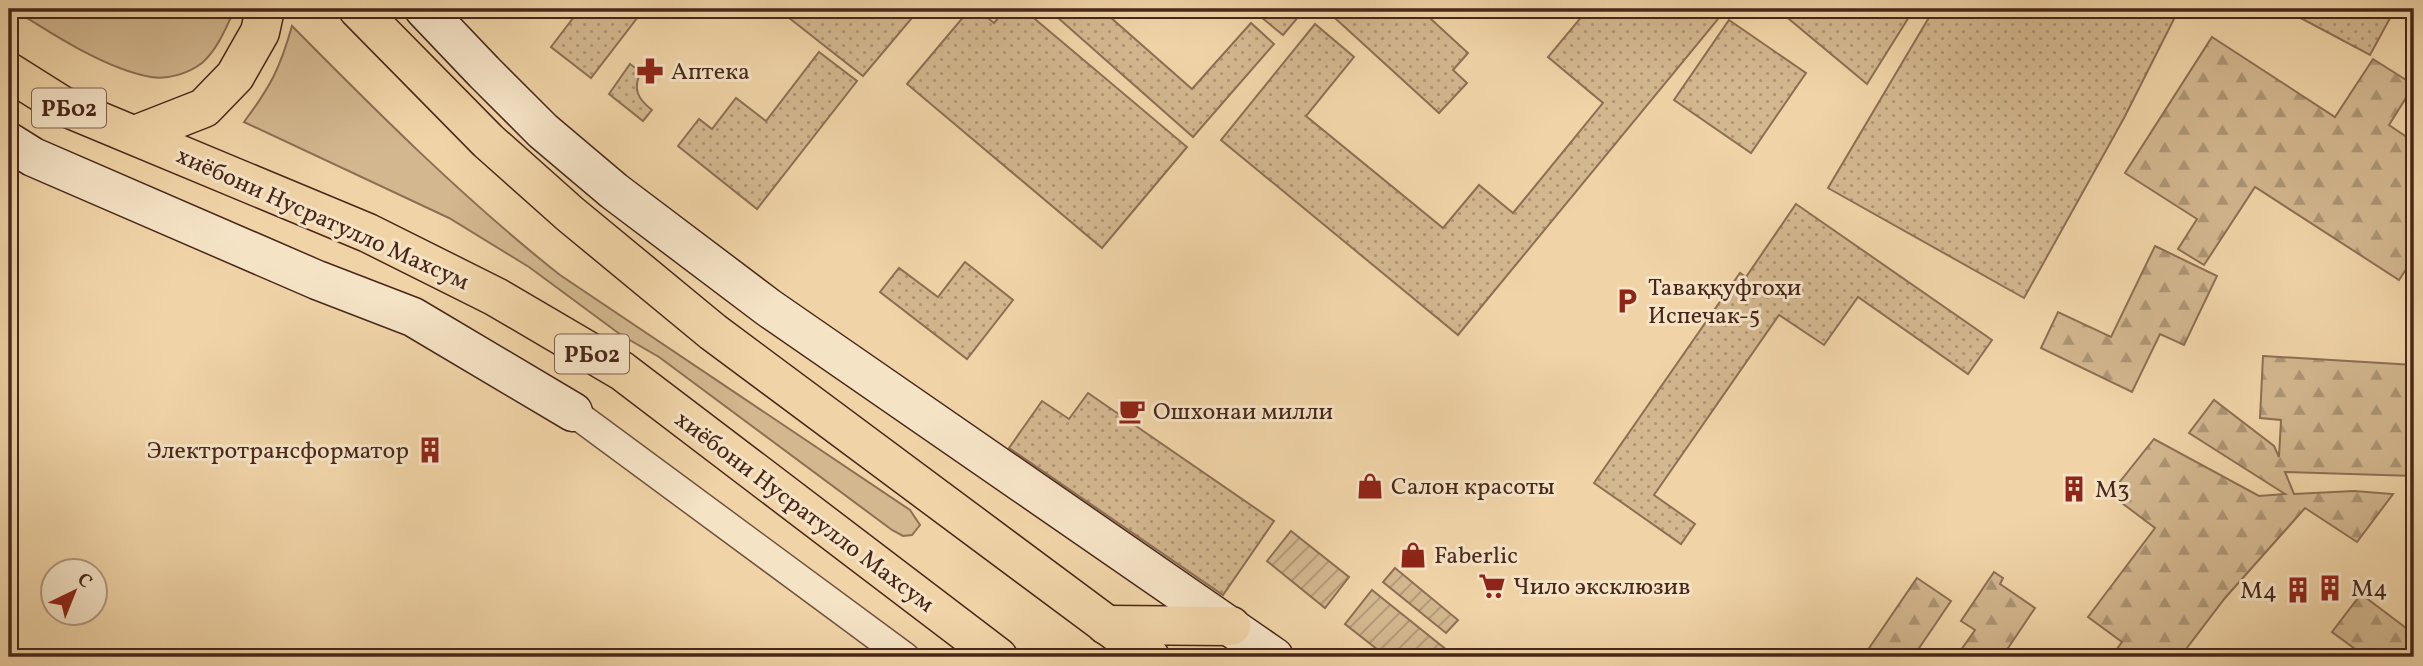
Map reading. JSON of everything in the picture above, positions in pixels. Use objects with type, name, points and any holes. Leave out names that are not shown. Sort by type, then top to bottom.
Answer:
[{"type":"highway","name":"РБ02","points":[[135,135],[204,108],[234,76],[260,32],[265,9]]},
{"type":"highway","points":[[358,9],[488,141],[590,231],[713,332],[1150,657]]},
{"type":"highway","name":"хиёбони Нусратулло Махсум","points":[[9,72],[63,106],[368,233],[496,297],[622,371],[998,657]]},
{"type":"highway","points":[[1106,625],[1231,626]]},
{"type":"street","points":[[424,9],[543,131],[614,191],[780,316],[1274,657]]},
{"type":"street","points":[[17,156],[317,281],[413,317],[573,412],[905,657]]},
{"type":"green space","points":[[13,9],[232,9],[233,13],[216,46],[202,63],[178,75],[158,78],[134,73],[98,59]]},
{"type":"green space","points":[[580,9],[644,9],[591,78],[551,47]]},
{"type":"green space","points":[[786,9],[901,9],[912,18],[863,76],[784,14]]},
{"type":"green space","points":[[970,9],[977,9],[994,23],[1006,9],[1023,9],[1187,147],[1102,248],[907,84]]},
{"type":"green space","points":[[1048,9],[1101,9],[1192,89],[1251,23],[1274,44],[1193,137]]},
{"type":"green space","points":[[1251,9],[1305,9],[1283,35]]},
{"type":"green space","points":[[1325,9],[1420,9],[1468,53],[1453,70],[1467,83],[1439,113]]},
{"type":"green space","points":[[1588,9],[1718,9],[1723,13],[1458,335],[1221,140],[1315,24],[1354,57],[1306,116],[1443,228],[1479,185],[1513,213],[1603,103],[1548,57]]},
{"type":"green space","points":[[1777,9],[1914,9],[1867,84]]},
{"type":"green space","points":[[1934,9],[2179,9],[2124,118],[2024,298],[1828,188]]},
{"type":"green space","points":[[2298,9],[2395,9],[2370,55],[2295,15]]},
{"type":"green space","points":[[1729,20],[1806,73],[1751,153],[1674,100]]},
{"type":"green space","points":[[292,26],[422,155],[524,246],[560,275],[910,510],[920,525],[912,535],[903,536],[892,530],[659,357],[621,335],[529,267],[449,218],[244,122],[274,76]]},
{"type":"green space","points":[[2212,37],[2335,117],[2373,59],[2414,85],[2389,125],[2414,142],[2414,257],[2399,280],[2255,187],[2204,265],[2178,249],[2197,219],[2125,173]]},
{"type":"green space","points":[[819,52],[857,81],[757,209],[678,146],[699,119],[712,129],[736,98],[766,121]]},
{"type":"green space","points":[[630,64],[641,72],[637,84],[638,93],[652,110],[643,121],[609,94]]},
{"type":"green space","points":[[1796,204],[1992,340],[1968,374],[1858,297],[1824,345],[1779,315],[1654,495],[1695,524],[1681,544],[1594,483],[1740,273],[1746,277]]},
{"type":"green space","points":[[2155,246],[2217,276],[2184,345],[2160,334],[2132,392],[2041,348],[2058,312],[2111,337]]},
{"type":"green space","points":[[965,262],[1013,300],[967,359],[880,292],[899,268],[938,297]]},
{"type":"green space","points":[[2263,356],[2414,365],[2414,476],[2285,472],[2294,494],[2354,491],[2393,494],[2357,542],[2305,508],[2225,598],[2180,657],[2111,657],[2122,642],[2088,617],[2155,528],[2110,494],[2154,439],[2259,496],[2285,494],[2189,433],[2214,400],[2274,446],[2279,457],[2281,420],[2260,418]]},
{"type":"green space","points":[[1088,393],[1274,521],[1223,595],[1009,448],[1042,401],[1069,419]]},
{"type":"green space","points":[[1291,531],[1349,577],[1325,608],[1267,561]]},
{"type":"green space","points":[[1395,568],[1458,620],[1446,633],[1383,582]]},
{"type":"green space","points":[[1994,572],[2003,578],[2000,584],[2035,608],[2002,657],[1956,657],[1975,630],[1961,621]]},
{"type":"green space","points":[[1917,578],[1951,601],[1913,657],[1863,657]]},
{"type":"green space","points":[[1372,590],[1448,651],[1443,657],[1387,657],[1345,624]]},
{"type":"green space","points":[[2361,594],[2414,634],[2414,657],[2366,657],[2332,632]]},
{"type":"place","name":"Аптека","points":[[650,71]]},
{"type":"place","name":"Таваққуфгоҳи Испечак-5","points":[[1627,301]]},
{"type":"place","name":"Ошхонаи милли","points":[[1132,411]]},
{"type":"place","name":"Электротрансформатор","points":[[430,450]]},
{"type":"place","name":"Салон красоты","points":[[1370,486]]},
{"type":"place","name":"M3","points":[[2074,489]]},
{"type":"place","name":"Faberlic","points":[[1413,555]]},
{"type":"place","name":"Чило эксклюзив","points":[[1492,586]]},
{"type":"place","name":"М4","points":[[2330,588]]},
{"type":"place","name":"M4","points":[[2298,590]]}]
